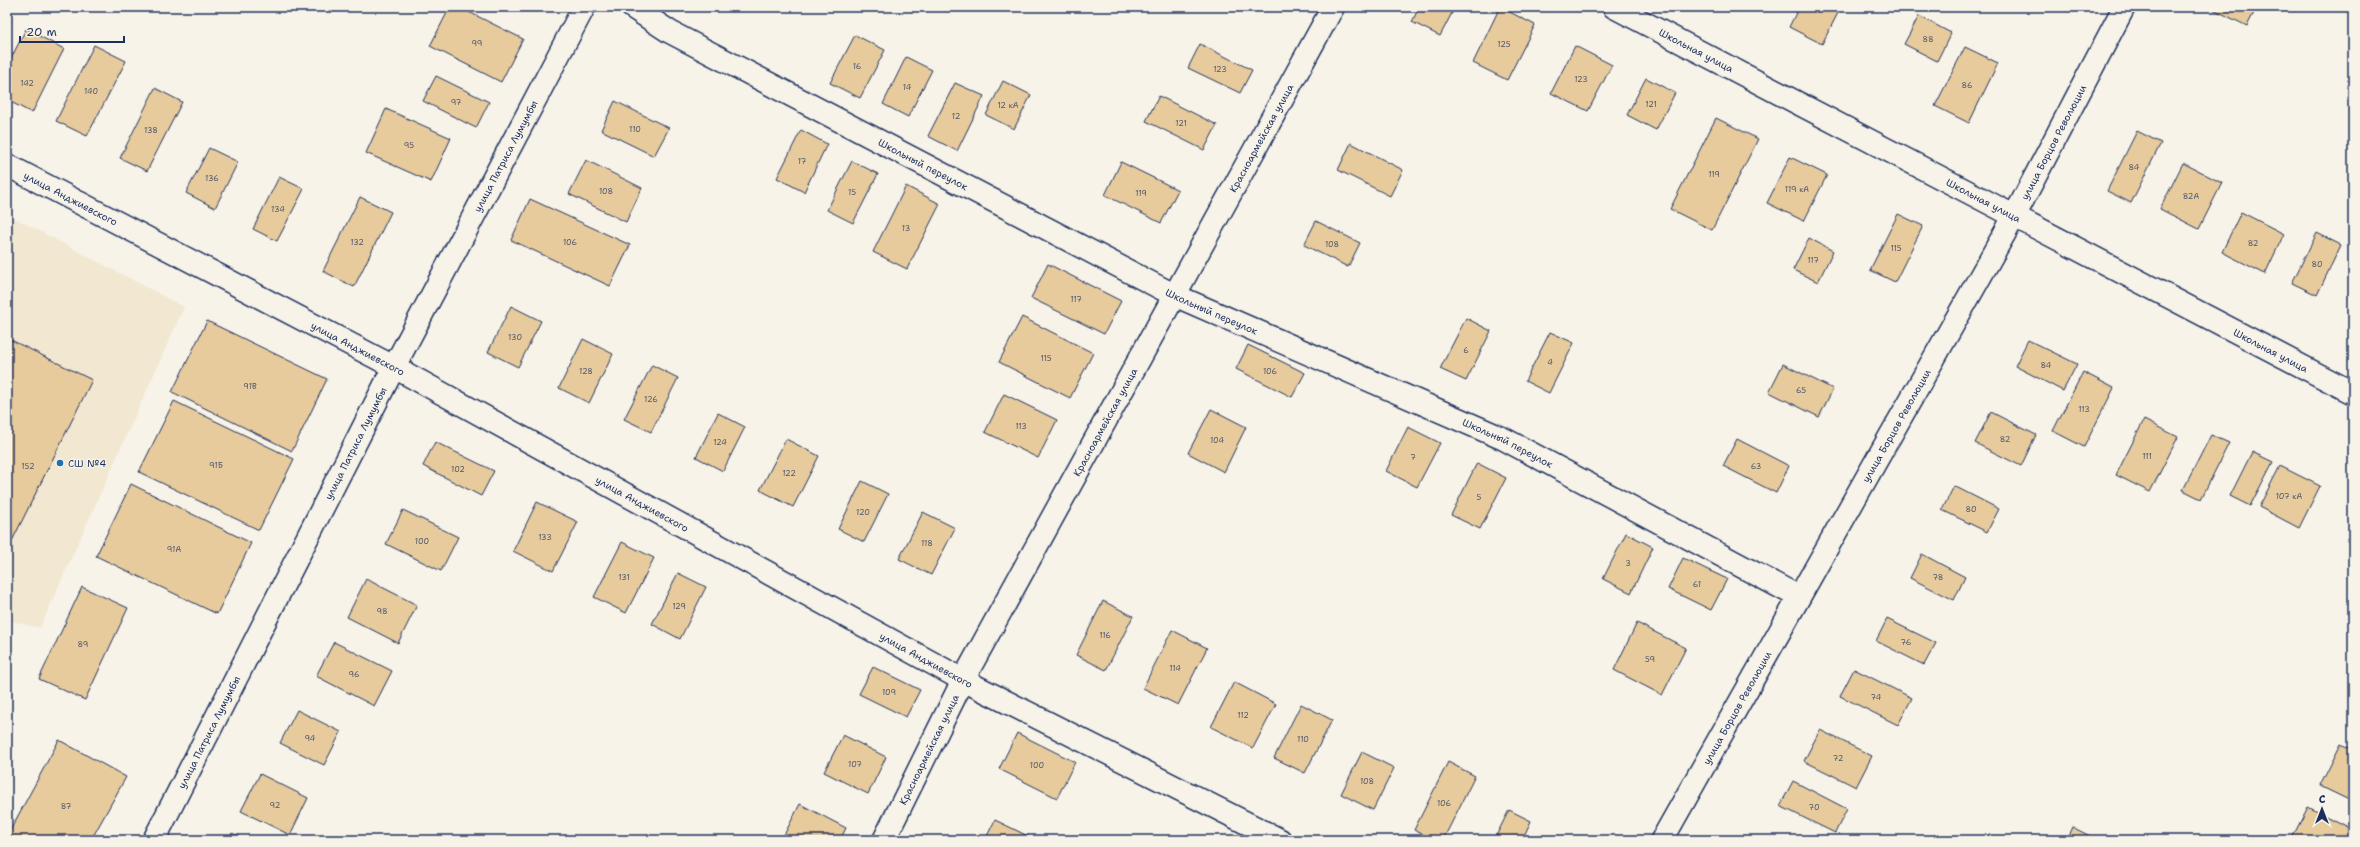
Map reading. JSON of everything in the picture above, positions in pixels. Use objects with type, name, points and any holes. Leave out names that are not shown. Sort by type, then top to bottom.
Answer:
[{"type":"street","name":"улица Патриса Лумумбы","points":[[154,840],[394,367],[584,7]]},
{"type":"street","name":"Школьный переулок","points":[[632,7],[670,32],[1174,296],[1504,439],[1799,597]]},
{"type":"street","name":"Красноармейская улица","points":[[884,840],[963,680],[1333,7]]},
{"type":"street","name":"Школьная улица","points":[[1614,7],[2015,215],[2353,393]]},
{"type":"street","name":"улица Борцов Революции","points":[[1662,840],[2015,215],[2124,7]]},
{"type":"street","name":"улица Анджиевского","points":[[7,165],[394,367],[963,680],[1280,840]]},
{"type":"shaded area","name":"СШ №4","points":[[7,214],[184,307],[40,628],[7,620]]},
{"type":"building","points":[[450,7],[459,7],[523,39],[501,82],[430,46]]},
{"type":"building","points":[[1419,7],[1455,7],[1440,36],[1412,22]]},
{"type":"building","points":[[1500,7],[1535,25],[1507,80],[1473,63]]},
{"type":"building","points":[[1799,7],[1841,7],[1822,44],[1789,27]]},
{"type":"building","points":[[2209,7],[2257,7],[2247,26]]},
{"type":"building","points":[[1919,16],[1951,33],[1937,61],[1904,44]]},
{"type":"building","points":[[26,29],[64,49],[32,113],[7,100],[7,66]]},
{"type":"building","points":[[855,35],[885,50],[860,98],[830,83]]},
{"type":"building","points":[[1200,44],[1252,70],[1240,93],[1188,68]]},
{"type":"building","points":[[94,45],[126,61],[87,136],[56,121]]},
{"type":"building","points":[[1575,46],[1612,65],[1588,111],[1551,93]]},
{"type":"building","points":[[1965,47],[1998,63],[1969,123],[1935,106]]},
{"type":"building","points":[[906,57],[932,70],[908,117],[883,104]]},
{"type":"building","points":[[436,76],[489,102],[476,128],[423,101]]},
{"type":"building","points":[[1646,78],[1675,93],[1656,130],[1627,115]]},
{"type":"building","points":[[1003,81],[1031,95],[1014,129],[986,115]]},
{"type":"building","points":[[955,83],[984,96],[957,151],[928,136]]},
{"type":"building","points":[[155,88],[182,102],[147,171],[120,158]]},
{"type":"building","points":[[1159,96],[1217,125],[1204,150],[1146,121]]},
{"type":"building","points":[[615,101],[669,128],[654,156],[601,130]]},
{"type":"building","points":[[386,109],[451,138],[431,182],[366,153]]},
{"type":"building","points":[[1716,118],[1758,139],[1712,230],[1670,209]]},
{"type":"building","points":[[801,130],[827,144],[804,192],[777,178]]},
{"type":"building","points":[[2137,131],[2161,143],[2131,203],[2107,191]]},
{"type":"building","points":[[1351,143],[1403,170],[1390,196],[1338,170]]},
{"type":"building","points":[[209,148],[238,162],[215,208],[186,193]]},
{"type":"building","points":[[1790,157],[1827,175],[1804,221],[1767,203]]},
{"type":"building","points":[[586,160],[642,188],[626,222],[569,194]]},
{"type":"building","points":[[852,161],[878,174],[853,223],[827,210]]},
{"type":"building","points":[[1121,162],[1178,190],[1161,223],[1105,195]]},
{"type":"building","points":[[2183,163],[2222,183],[2199,229],[2160,209]]},
{"type":"building","points":[[279,177],[304,189],[277,241],[253,229]]},
{"type":"building","points":[[906,186],[940,204],[907,269],[873,252]]},
{"type":"building","points":[[360,197],[391,212],[354,287],[323,271]]},
{"type":"building","points":[[530,199],[630,245],[610,286],[511,240]]},
{"type":"building","points":[[2241,212],[2284,234],[2265,274],[2222,252]]},
{"type":"building","points":[[1898,214],[1923,226],[1895,282],[1870,270]]},
{"type":"building","points":[[1316,221],[1360,243],[1348,267],[1304,245]]},
{"type":"building","points":[[2317,233],[2341,245],[2317,295],[2292,283]]},
{"type":"building","points":[[1809,238],[1833,251],[1818,282],[1793,270]]},
{"type":"building","points":[[1048,264],[1121,301],[1104,334],[1031,298]]},
{"type":"building","points":[[511,306],[541,321],[518,367],[488,352]]},
{"type":"building","points":[[1022,317],[1093,353],[1070,398],[999,362]]},
{"type":"building","points":[[1466,318],[1491,331],[1466,381],[1440,369]]},
{"type":"building","points":[[207,321],[327,379],[292,451],[172,392]]},
{"type":"building","points":[[1550,332],[1574,343],[1549,393],[1525,381]]},
{"type":"building","points":[[7,338],[92,380],[7,551]]},
{"type":"building","points":[[583,339],[613,354],[589,403],[559,388]]},
{"type":"building","points":[[2028,340],[2077,364],[2063,391],[2015,366]]},
{"type":"building","points":[[1248,345],[1305,373],[1292,397],[1236,369]]},
{"type":"building","points":[[1783,364],[1833,389],[1819,417],[1769,392]]},
{"type":"building","points":[[652,365],[678,378],[651,432],[624,419]]},
{"type":"building","points":[[2083,372],[2114,388],[2084,447],[2053,431]]},
{"type":"building","points":[[1004,394],[1057,420],[1038,458],[985,432]]},
{"type":"building","points":[[174,401],[294,459],[259,530],[139,472]]},
{"type":"building","points":[[1211,409],[1246,427],[1224,472],[1188,453]]},
{"type":"building","points":[[1991,412],[2036,435],[2021,466],[1975,443]]},
{"type":"building","points":[[718,413],[745,427],[723,471],[696,457]]},
{"type":"building","points":[[2144,420],[2178,437],[2150,492],[2116,475]]},
{"type":"building","points":[[1408,427],[1440,443],[1417,487],[1386,471]]},
{"type":"building","points":[[2211,435],[2229,443],[2201,499],[2183,490]]},
{"type":"building","points":[[786,439],[819,456],[793,507],[760,490]]},
{"type":"building","points":[[1737,439],[1789,466],[1776,493],[1723,466]]},
{"type":"building","points":[[435,442],[494,471],[481,496],[423,466]]},
{"type":"building","points":[[2252,452],[2273,462],[2250,506],[2230,496]]},
{"type":"building","points":[[1477,463],[1506,478],[1480,529],[1451,515]]},
{"type":"building","points":[[2280,466],[2320,486],[2299,528],[2259,507]]},
{"type":"building","points":[[862,481],[888,494],[864,542],[838,529]]},
{"type":"building","points":[[131,484],[251,543],[217,614],[96,556]]},
{"type":"building","points":[[1954,486],[1999,509],[1987,532],[1942,510]]},
{"type":"building","points":[[537,502],[578,522],[553,571],[513,551]]},
{"type":"building","points":[[403,510],[458,537],[441,571],[386,544]]},
{"type":"building","points":[[923,512],[955,528],[931,575],[899,559]]},
{"type":"building","points":[[1626,533],[1653,547],[1631,593],[1603,579]]},
{"type":"building","points":[[622,542],[654,558],[626,613],[594,597]]},
{"type":"building","points":[[1922,554],[1965,577],[1954,600],[1910,578]]},
{"type":"building","points":[[1683,558],[1727,579],[1711,610],[1668,589]]},
{"type":"building","points":[[678,573],[706,587],[680,639],[652,624]]},
{"type":"building","points":[[366,579],[417,605],[398,643],[347,617]]},
{"type":"building","points":[[82,587],[128,608],[85,700],[39,679]]},
{"type":"building","points":[[1103,601],[1133,616],[1106,670],[1076,655]]},
{"type":"building","points":[[1887,619],[1936,643],[1924,665],[1876,641]]},
{"type":"building","points":[[1637,623],[1686,648],[1662,695],[1614,670]]},
{"type":"building","points":[[1172,630],[1207,648],[1178,705],[1143,688]]},
{"type":"building","points":[[334,642],[392,671],[374,706],[316,676]]},
{"type":"building","points":[[873,667],[920,690],[906,717],[859,694]]},
{"type":"building","points":[[1854,669],[1912,698],[1898,725],[1840,696]]},
{"type":"building","points":[[1234,682],[1276,704],[1253,748],[1211,727]]},
{"type":"building","points":[[1301,704],[1332,720],[1305,773],[1274,758]]},
{"type":"building","points":[[297,710],[341,732],[324,765],[280,743]]},
{"type":"building","points":[[1820,730],[1872,756],[1856,787],[1804,761]]},
{"type":"building","points":[[1017,733],[1075,762],[1057,798],[999,769]]},
{"type":"building","points":[[843,735],[886,757],[868,794],[824,772]]},
{"type":"building","points":[[59,740],[126,777],[91,840],[7,840],[7,836]]},
{"type":"building","points":[[2341,744],[2353,750],[2353,802],[2320,786]]},
{"type":"building","points":[[1362,752],[1394,768],[1373,810],[1341,794]]},
{"type":"building","points":[[1448,762],[1475,776],[1443,840],[1434,840],[1414,830]]},
{"type":"building","points":[[260,774],[308,798],[290,835],[241,811]]},
{"type":"building","points":[[1793,781],[1847,809],[1835,833],[1780,806]]},
{"type":"building","points":[[800,804],[846,828],[840,840],[782,839]]},
{"type":"building","points":[[2308,807],[2353,830],[2353,840],[2291,840]]},
{"type":"building","points":[[1509,810],[1531,821],[1522,840],[1494,840]]},
{"type":"building","points":[[995,820],[1036,840],[985,840]]},
{"type":"building","points":[[2072,827],[2098,840],[2066,840]]},
{"type":"building","points":[[232,833],[247,840],[229,840]]},
{"type":"building","points":[[1558,836],[1567,840],[1556,840]]},
{"type":"place","name":"СШ №4","points":[[60,463]]}]
